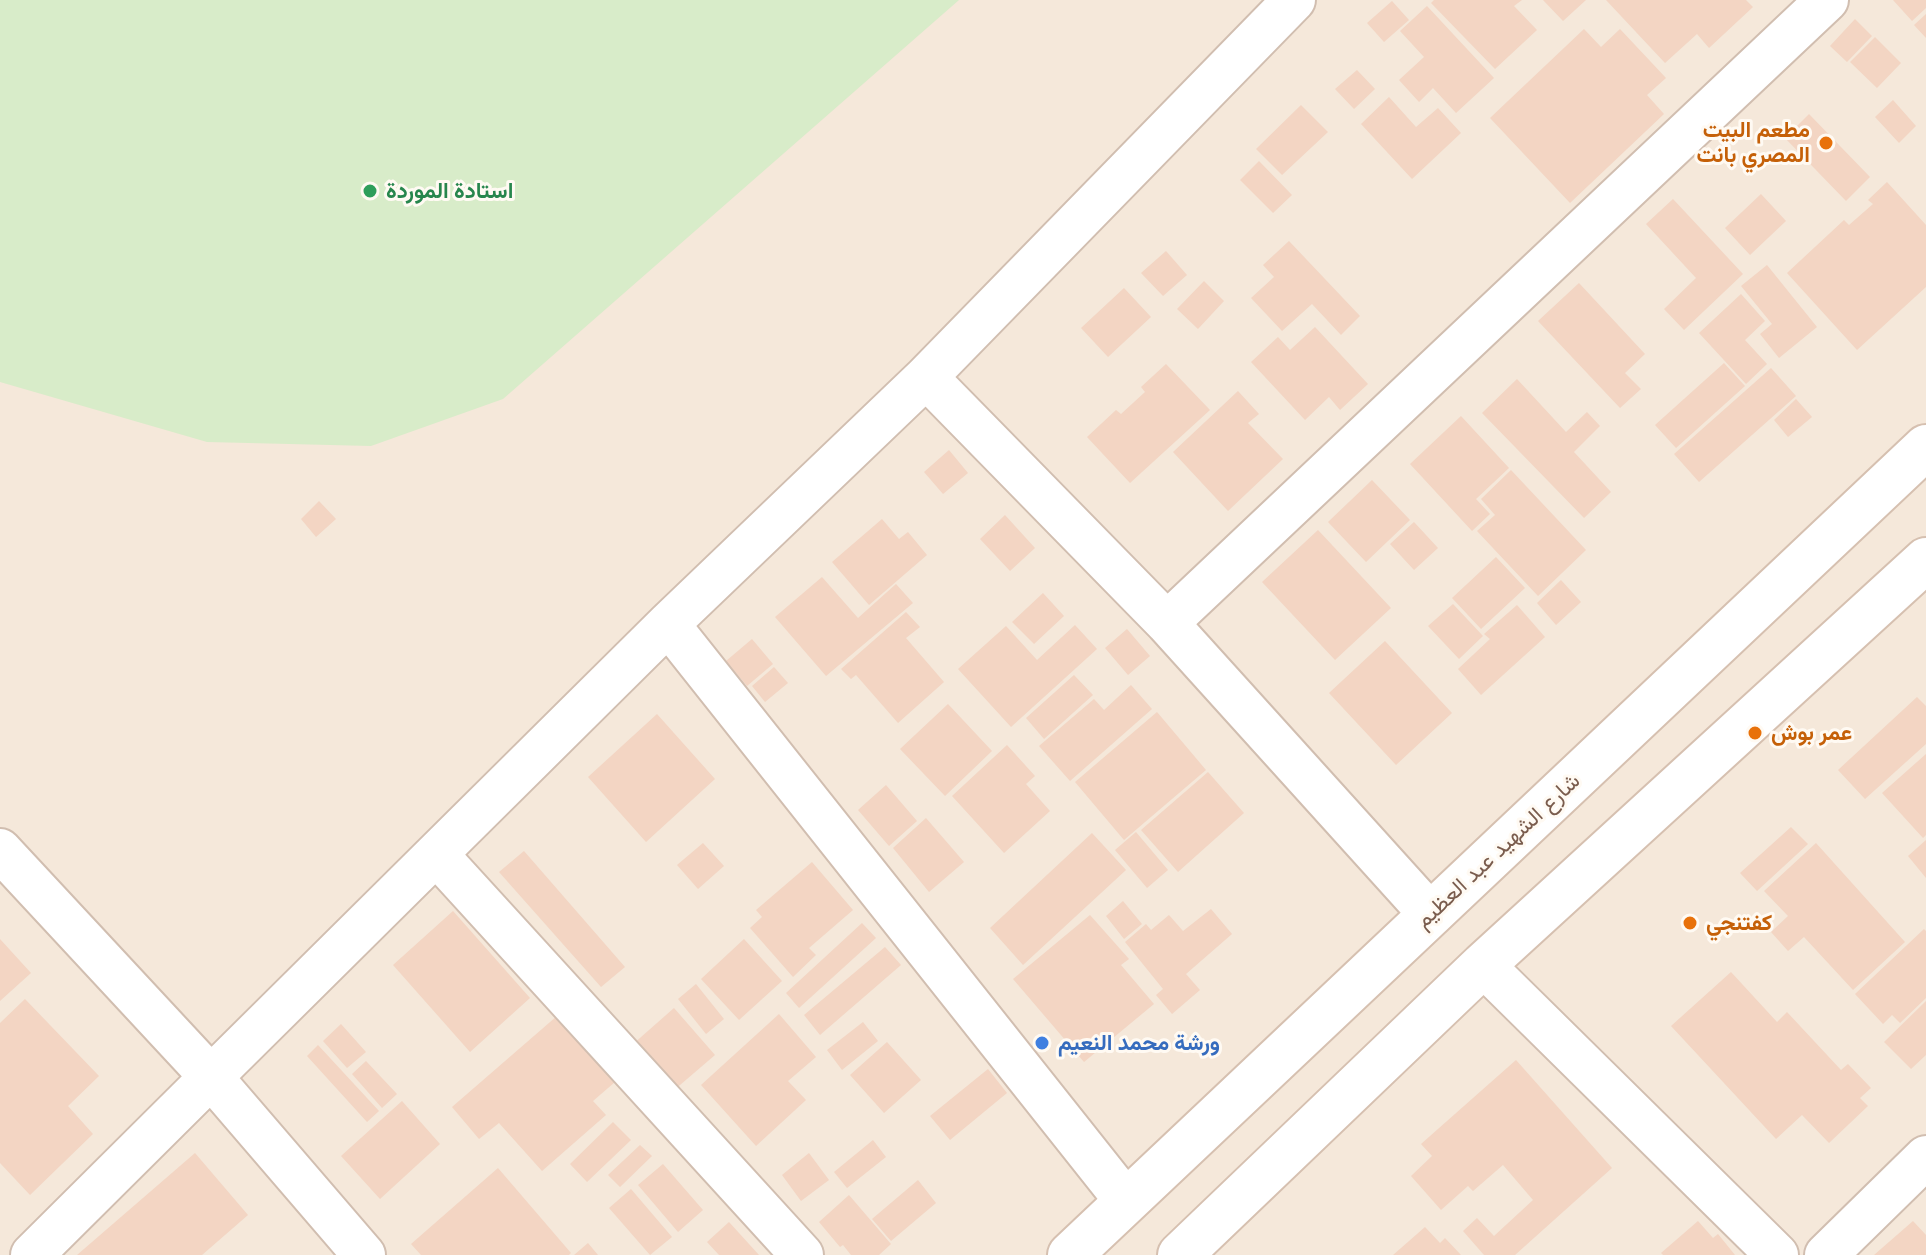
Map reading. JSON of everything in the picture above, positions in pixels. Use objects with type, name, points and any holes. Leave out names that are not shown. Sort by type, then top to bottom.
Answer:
[{"type":"main road","name":"شارع الشهيد عبد العظيم","points":[[1070,1255],[1926,447]]},
{"type":"main road","points":[[1182,1254],[1483,965],[1926,560]]},
{"type":"street","points":[[32,1255],[668,624],[926,377],[1294,0]]},
{"type":"street","points":[[1167,623],[1827,0]]},
{"type":"street","points":[[926,377],[1167,623],[1431,915]]},
{"type":"street","points":[[668,624],[1126,1201]]},
{"type":"street","points":[[0,850],[211,1077],[364,1255]]},
{"type":"street","points":[[437,855],[802,1255]]},
{"type":"street","points":[[1483,965],[1777,1255]]},
{"type":"street","points":[[1826,1255],[1926,1157]]},
{"type":"shaded area","points":[[0,0],[1926,0],[1926,1255],[0,1255]]},
{"type":"green space","name":"استادة الموردة","points":[[0,0],[959,0],[503,399],[371,446],[207,442],[0,382]]},
{"type":"building","points":[[1434,0],[1522,0],[1514,6],[1537,30],[1495,69],[1431,3]]},
{"type":"building","points":[[1543,0],[1586,0],[1563,21]]},
{"type":"building","points":[[1606,0],[1746,0],[1753,7],[1709,48],[1697,34],[1665,63]]},
{"type":"building","points":[[1893,0],[1926,0],[1926,8],[1912,21]]},
{"type":"building","points":[[1392,1],[1409,20],[1384,42],[1367,23]]},
{"type":"building","points":[[1427,6],[1494,78],[1456,113],[1433,88],[1419,102],[1399,80],[1424,57],[1400,31]]},
{"type":"building","points":[[1926,14],[1926,38],[1914,25]]},
{"type":"building","points":[[1855,19],[1872,36],[1847,62],[1830,46]]},
{"type":"building","points":[[1584,29],[1601,47],[1620,29],[1666,78],[1647,95],[1664,114],[1570,203],[1490,118]]},
{"type":"building","points":[[1875,37],[1901,63],[1877,88],[1850,62]]},
{"type":"building","points":[[1357,70],[1375,89],[1354,109],[1335,89]]},
{"type":"building","points":[[1389,97],[1416,127],[1438,108],[1461,133],[1412,179],[1361,124]]},
{"type":"building","points":[[1893,100],[1916,126],[1899,143],[1875,117]]},
{"type":"building","points":[[1301,105],[1328,132],[1282,175],[1256,149]]},
{"type":"building","points":[[1809,114],[1870,177],[1846,201],[1785,138]]},
{"type":"building","points":[[1259,161],[1292,195],[1273,213],[1240,180]]},
{"type":"building","points":[[1887,182],[1926,225],[1926,287],[1857,350],[1787,273],[1844,220],[1849,225],[1873,204],[1868,200]]},
{"type":"building","points":[[1761,194],[1786,221],[1750,255],[1725,228]]},
{"type":"building","points":[[1673,199],[1743,274],[1684,330],[1664,309],[1696,278],[1646,224]]},
{"type":"building","points":[[1289,241],[1360,316],[1341,335],[1312,304],[1282,331],[1251,298],[1274,277],[1263,265]]},
{"type":"building","points":[[1166,251],[1187,275],[1163,296],[1141,273]]},
{"type":"building","points":[[1767,265],[1817,327],[1779,358],[1760,334],[1772,324],[1741,286]]},
{"type":"building","points":[[1204,281],[1224,301],[1198,329],[1177,309]]},
{"type":"building","points":[[1579,283],[1645,354],[1625,373],[1641,389],[1620,408],[1538,321]]},
{"type":"building","points":[[1124,288],[1151,317],[1108,357],[1081,328]]},
{"type":"building","points":[[1741,294],[1765,321],[1745,340],[1767,364],[1746,384],[1699,333]]},
{"type":"building","points":[[1315,327],[1368,384],[1340,410],[1329,397],[1305,420],[1251,362],[1278,337],[1290,350]]},
{"type":"building","points":[[1724,363],[1745,386],[1676,448],[1655,425]]},
{"type":"building","points":[[1166,364],[1210,410],[1130,483],[1087,437],[1116,410],[1121,414],[1145,392],[1141,387]]},
{"type":"building","points":[[1771,368],[1796,396],[1699,482],[1674,454]]},
{"type":"building","points":[[1517,379],[1566,432],[1587,412],[1600,426],[1574,452],[1611,492],[1584,518],[1482,413]]},
{"type":"building","points":[[1238,391],[1259,414],[1248,423],[1283,459],[1228,511],[1173,452]]},
{"type":"building","points":[[1796,399],[1812,417],[1788,437],[1774,420]]},
{"type":"building","points":[[1461,416],[1509,468],[1476,499],[1490,514],[1472,531],[1410,464]]},
{"type":"building","points":[[949,450],[968,473],[943,494],[924,472]]},
{"type":"building","points":[[1511,470],[1586,550],[1538,596],[1477,531],[1495,515],[1481,499]]},
{"type":"building","points":[[1372,480],[1410,520],[1366,562],[1328,522]]},
{"type":"building","points":[[319,501],[336,519],[316,537],[301,519]]},
{"type":"building","points":[[1005,515],[1035,548],[1010,571],[980,539]]},
{"type":"building","points":[[882,519],[899,539],[908,532],[927,555],[869,605],[832,562]]},
{"type":"building","points":[[1414,522],[1438,548],[1414,570],[1390,544]]},
{"type":"building","points":[[1318,530],[1391,608],[1335,660],[1262,582]]},
{"type":"building","points":[[1496,557],[1525,588],[1481,629],[1452,598]]},
{"type":"building","points":[[822,577],[858,618],[896,584],[913,603],[826,676],[775,617]]},
{"type":"building","points":[[1561,580],[1581,602],[1556,625],[1537,603]]},
{"type":"building","points":[[1043,593],[1064,616],[1034,644],[1012,622]]},
{"type":"building","points":[[1453,604],[1483,636],[1459,659],[1428,626]]},
{"type":"building","points":[[1517,605],[1545,637],[1481,695],[1458,669],[1490,639],[1484,634]]},
{"type":"building","points":[[906,612],[920,627],[906,638],[944,682],[898,723],[856,675],[851,679],[841,669]]},
{"type":"building","points":[[1075,625],[1097,649],[1011,727],[958,669],[1006,626],[1037,660]]},
{"type":"building","points":[[1127,629],[1150,656],[1128,675],[1105,648]]},
{"type":"building","points":[[752,639],[773,664],[747,686],[726,661]]},
{"type":"building","points":[[1385,641],[1452,713],[1396,765],[1329,693]]},
{"type":"building","points":[[774,667],[788,683],[765,702],[752,686]]},
{"type":"building","points":[[1074,675],[1093,695],[1044,739],[1026,718]]},
{"type":"building","points":[[1131,685],[1152,709],[1070,781],[1039,746],[1094,699],[1104,710]]},
{"type":"building","points":[[1917,697],[1926,706],[1926,744],[1865,799],[1838,770]]},
{"type":"building","points":[[948,704],[992,751],[945,796],[900,749]]},
{"type":"building","points":[[1157,712],[1206,770],[1124,840],[1075,782]]},
{"type":"building","points":[[657,714],[715,779],[646,842],[588,777]]},
{"type":"building","points":[[1007,745],[1035,776],[1026,784],[1050,811],[1004,853],[952,796]]},
{"type":"building","points":[[1926,754],[1926,835],[1923,838],[1882,793]]},
{"type":"building","points":[[1208,772],[1244,813],[1178,872],[1141,830]]},
{"type":"building","points":[[886,785],[917,821],[889,846],[858,810]]},
{"type":"building","points":[[926,818],[964,862],[929,892],[893,848]]},
{"type":"building","points":[[1791,827],[1808,844],[1757,891],[1740,873]]},
{"type":"building","points":[[1136,832],[1168,870],[1147,888],[1115,850]]},
{"type":"building","points":[[1092,833],[1126,870],[1023,965],[990,928]]},
{"type":"building","points":[[1926,840],[1926,878],[1908,856]]},
{"type":"building","points":[[703,843],[724,866],[698,889],[677,865]]},
{"type":"building","points":[[1816,843],[1905,942],[1853,990],[1804,937],[1788,951],[1771,932],[1788,916],[1764,891]]},
{"type":"building","points":[[524,851],[625,967],[601,987],[499,872]]},
{"type":"building","points":[[812,862],[853,910],[809,948],[816,955],[793,977],[750,928],[762,917],[756,910]]},
{"type":"building","points":[[1123,901],[1142,924],[1124,939],[1106,916]]},
{"type":"building","points":[[1211,909],[1232,934],[1186,974],[1200,990],[1172,1014],[1156,995],[1163,989],[1125,942],[1146,924],[1151,930],[1169,915],[1183,931]]},
{"type":"building","points":[[453,911],[530,998],[470,1052],[393,965]]},
{"type":"building","points":[[1090,915],[1129,959],[1121,965],[1154,1004],[1084,1062],[1013,979]]},
{"type":"building","points":[[862,923],[876,938],[799,1008],[786,993]]},
{"type":"building","points":[[1924,929],[1926,998],[1900,1023],[1892,1015],[1883,1024],[1855,994]]},
{"type":"building","points":[[0,939],[31,973],[0,1001]]},
{"type":"building","points":[[744,939],[782,981],[739,1020],[701,979]]},
{"type":"building","points":[[885,947],[901,965],[820,1035],[804,1015]]},
{"type":"building","points":[[1731,972],[1777,1022],[1787,1012],[1841,1070],[1848,1064],[1871,1088],[1860,1098],[1868,1106],[1829,1143],[1802,1115],[1776,1139],[1671,1026]]},
{"type":"building","points":[[696,984],[724,1019],[706,1034],[678,999]]},
{"type":"building","points":[[25,999],[99,1076],[68,1106],[93,1134],[30,1195],[0,1163],[0,1023]]},
{"type":"building","points":[[1926,1001],[1926,1055],[1911,1069],[1884,1042]]},
{"type":"building","points":[[674,1008],[715,1055],[673,1091],[632,1045]]},
{"type":"building","points":[[779,1014],[816,1057],[788,1081],[806,1100],[756,1146],[701,1085]]},
{"type":"building","points":[[557,1016],[578,1041],[585,1036],[591,1054],[615,1082],[593,1101],[606,1115],[542,1171],[499,1123],[479,1139],[452,1107]]},
{"type":"building","points":[[863,1022],[878,1041],[842,1070],[827,1050]]},
{"type":"building","points":[[341,1024],[366,1052],[347,1068],[323,1041]]},
{"type":"building","points":[[887,1042],[921,1080],[884,1113],[850,1075]]},
{"type":"building","points":[[318,1045],[379,1111],[367,1122],[307,1056]]},
{"type":"building","points":[[1516,1060],[1612,1168],[1515,1255],[1484,1255],[1463,1231],[1477,1218],[1494,1236],[1533,1200],[1503,1165],[1473,1191],[1468,1186],[1441,1210],[1411,1176],[1432,1156],[1421,1144]]},
{"type":"building","points":[[366,1061],[397,1094],[382,1108],[352,1074]]},
{"type":"building","points":[[988,1069],[1007,1093],[950,1140],[930,1116]]},
{"type":"building","points":[[402,1101],[440,1144],[380,1199],[341,1156]]},
{"type":"building","points":[[613,1122],[631,1140],[587,1182],[570,1164]]},
{"type":"building","points":[[873,1140],[886,1157],[847,1188],[834,1172]]},
{"type":"building","points":[[640,1145],[652,1156],[620,1187],[608,1175]]},
{"type":"building","points":[[195,1153],[248,1215],[202,1255],[77,1255]]},
{"type":"building","points":[[809,1153],[829,1180],[801,1201],[782,1175]]},
{"type":"building","points":[[663,1164],[703,1210],[678,1232],[638,1185]]},
{"type":"building","points":[[498,1168],[571,1253],[421,1255],[411,1244]]},
{"type":"building","points":[[918,1180],[936,1203],[891,1241],[872,1219]]},
{"type":"building","points":[[631,1189],[672,1237],[650,1255],[609,1208]]},
{"type":"building","points":[[849,1195],[891,1244],[879,1255],[851,1255],[819,1222]]},
{"type":"building","points":[[1698,1221],[1713,1238],[1718,1234],[1735,1255],[1661,1253]]},
{"type":"building","points":[[1913,1221],[1926,1235],[1926,1255],[1874,1255]]},
{"type":"building","points":[[729,1222],[759,1255],[719,1255],[707,1242]]},
{"type":"building","points":[[1425,1227],[1440,1243],[1445,1238],[1461,1255],[1393,1255]]},
{"type":"building","points":[[588,1243],[598,1255],[574,1255]]},
{"type":"place","name":"مطعم البيت المصري بانت","points":[[1826,143]]},
{"type":"place","name":"استادة الموردة","points":[[370,191]]},
{"type":"place","name":"عمر بوش","points":[[1755,733]]},
{"type":"place","name":"كفتنجي","points":[[1690,923]]},
{"type":"place","name":"ورشة محمد النعيم","points":[[1042,1043]]}]
